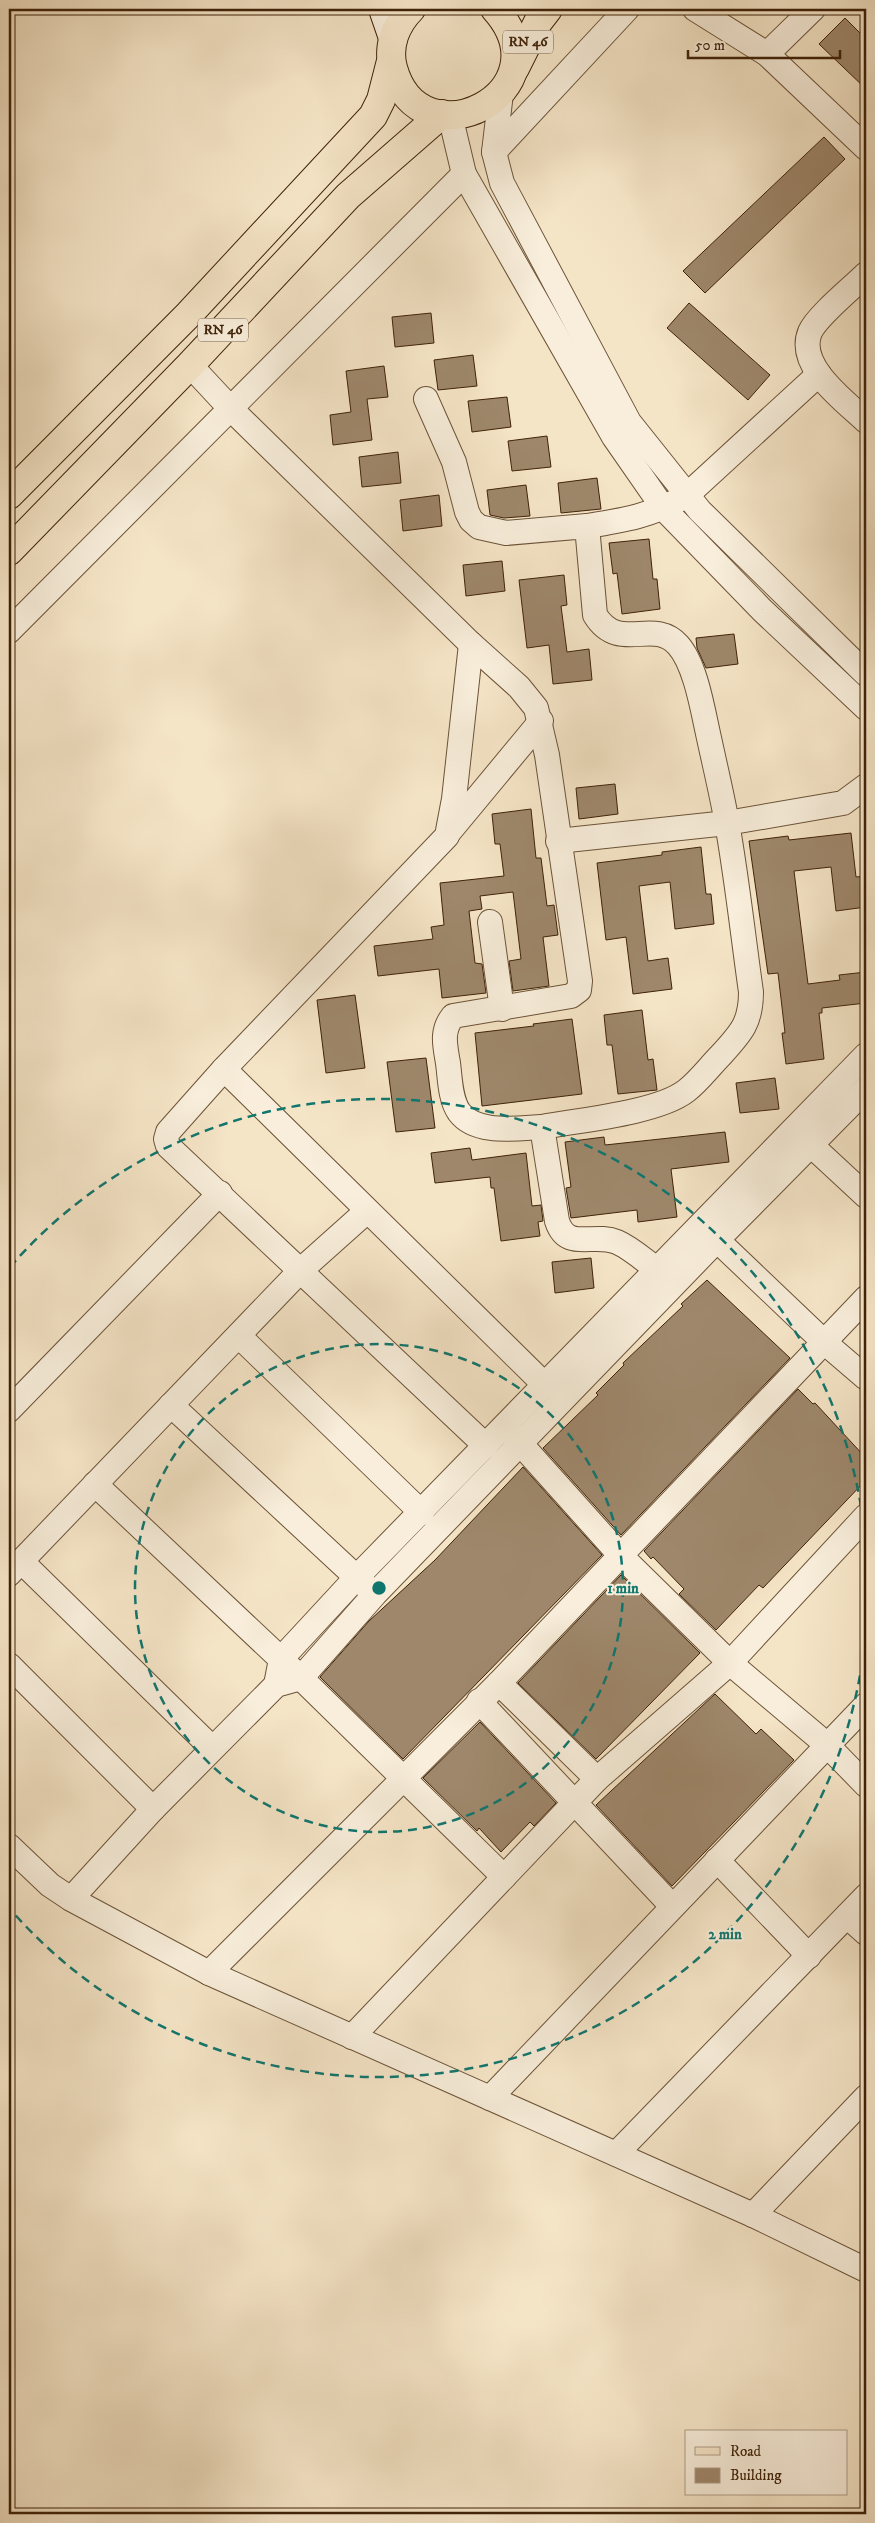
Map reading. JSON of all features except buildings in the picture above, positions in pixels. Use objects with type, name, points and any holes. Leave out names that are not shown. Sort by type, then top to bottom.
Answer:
[{"type":"main road","points":[[411,9],[401,19],[392,49],[396,80],[409,98],[427,110],[446,114],[469,114],[486,106],[506,85],[515,57],[513,38],[506,20],[495,9]]},
{"type":"main road","name":"RN 46","points":[[506,85],[538,22],[548,9]]},
{"type":"main road","name":"RN 46","points":[[9,495],[188,314],[373,116],[381,100],[392,49]]},
{"type":"main road","name":"RN 46","points":[[9,551],[190,365],[348,196],[446,114]]},
{"type":"street","points":[[383,9],[392,49]]},
{"type":"street","points":[[494,152],[627,9]]},
{"type":"street","points":[[695,9],[767,54],[866,148]]},
{"type":"street","points":[[767,54],[813,9]]},
{"type":"street","points":[[506,85],[494,152],[502,183],[629,422],[686,496],[866,674]]},
{"type":"street","points":[[446,114],[464,174],[614,437],[664,508],[762,610],[866,708]]},
{"type":"street","points":[[9,630],[464,174]]},
{"type":"street","points":[[866,274],[817,322],[810,332],[807,344],[808,358],[819,374],[866,421]]},
{"type":"street","points":[[190,365],[230,408],[471,644],[519,686],[536,708],[541,722],[580,982],[579,990],[571,996],[453,1016],[447,1024],[444,1036],[453,1099],[459,1112],[490,1129],[542,1127],[644,1108],[671,1100],[686,1091],[740,1034],[749,1019],[751,992],[727,824],[694,677],[679,646],[668,637],[651,633],[615,634],[602,626],[595,615],[587,526]]},
{"type":"street","points":[[426,399],[454,462],[467,512],[471,520],[479,527],[506,533],[587,526],[636,519],[664,508],[686,496],[819,374]]},
{"type":"street","points":[[446,836],[454,799],[471,644]]},
{"type":"street","points":[[486,1446],[302,1270],[168,1146],[166,1139],[168,1132],[224,1069],[446,836],[541,722]]},
{"type":"street","points":[[558,841],[727,824],[843,803],[866,786]]},
{"type":"street","points":[[490,922],[502,1009]]},
{"type":"street","points":[[276,1685],[281,1659],[356,1578],[486,1446],[513,1435],[546,1385],[656,1269],[866,1054]]},
{"type":"street","points":[[224,1069],[546,1385]]},
{"type":"street","points":[[70,1899],[153,1809],[276,1685],[301,1678],[513,1435],[717,1240],[866,1090]]},
{"type":"street","points":[[542,1127],[557,1220],[561,1233],[568,1238],[610,1240],[620,1243],[656,1269]]},
{"type":"street","points":[[811,1145],[866,1196]]},
{"type":"street","points":[[9,1410],[220,1193]]},
{"type":"street","points":[[212,1748],[15,1567],[302,1270],[367,1211]]},
{"type":"street","points":[[717,1240],[824,1342],[866,1378]]},
{"type":"street","points":[[209,1973],[498,1683],[866,1298]]},
{"type":"street","points":[[239,1336],[422,1513]]},
{"type":"street","points":[[171,1405],[375,1594]]},
{"type":"street","points":[[513,1435],[621,1556],[730,1663],[826,1744],[866,1785]]},
{"type":"street","points":[[95,1484],[301,1678],[504,1877]]},
{"type":"street","points":[[352,2037],[597,1779],[730,1663],[866,1516]]},
{"type":"street","points":[[9,1666],[153,1809]]},
{"type":"street","points":[[498,1683],[597,1779]]},
{"type":"street","points":[[479,1701],[672,1906]]},
{"type":"street","points":[[490,2098],[826,1744],[866,1705]]},
{"type":"street","points":[[9,1846],[50,1885],[70,1899],[209,1973],[753,2215],[866,2270]]},
{"type":"street","points":[[717,1860],[808,1956]]},
{"type":"street","points":[[616,2154],[866,1896]]},
{"type":"street","points":[[847,1916],[866,1934]]},
{"type":"street","points":[[753,2215],[866,2097]]}]
